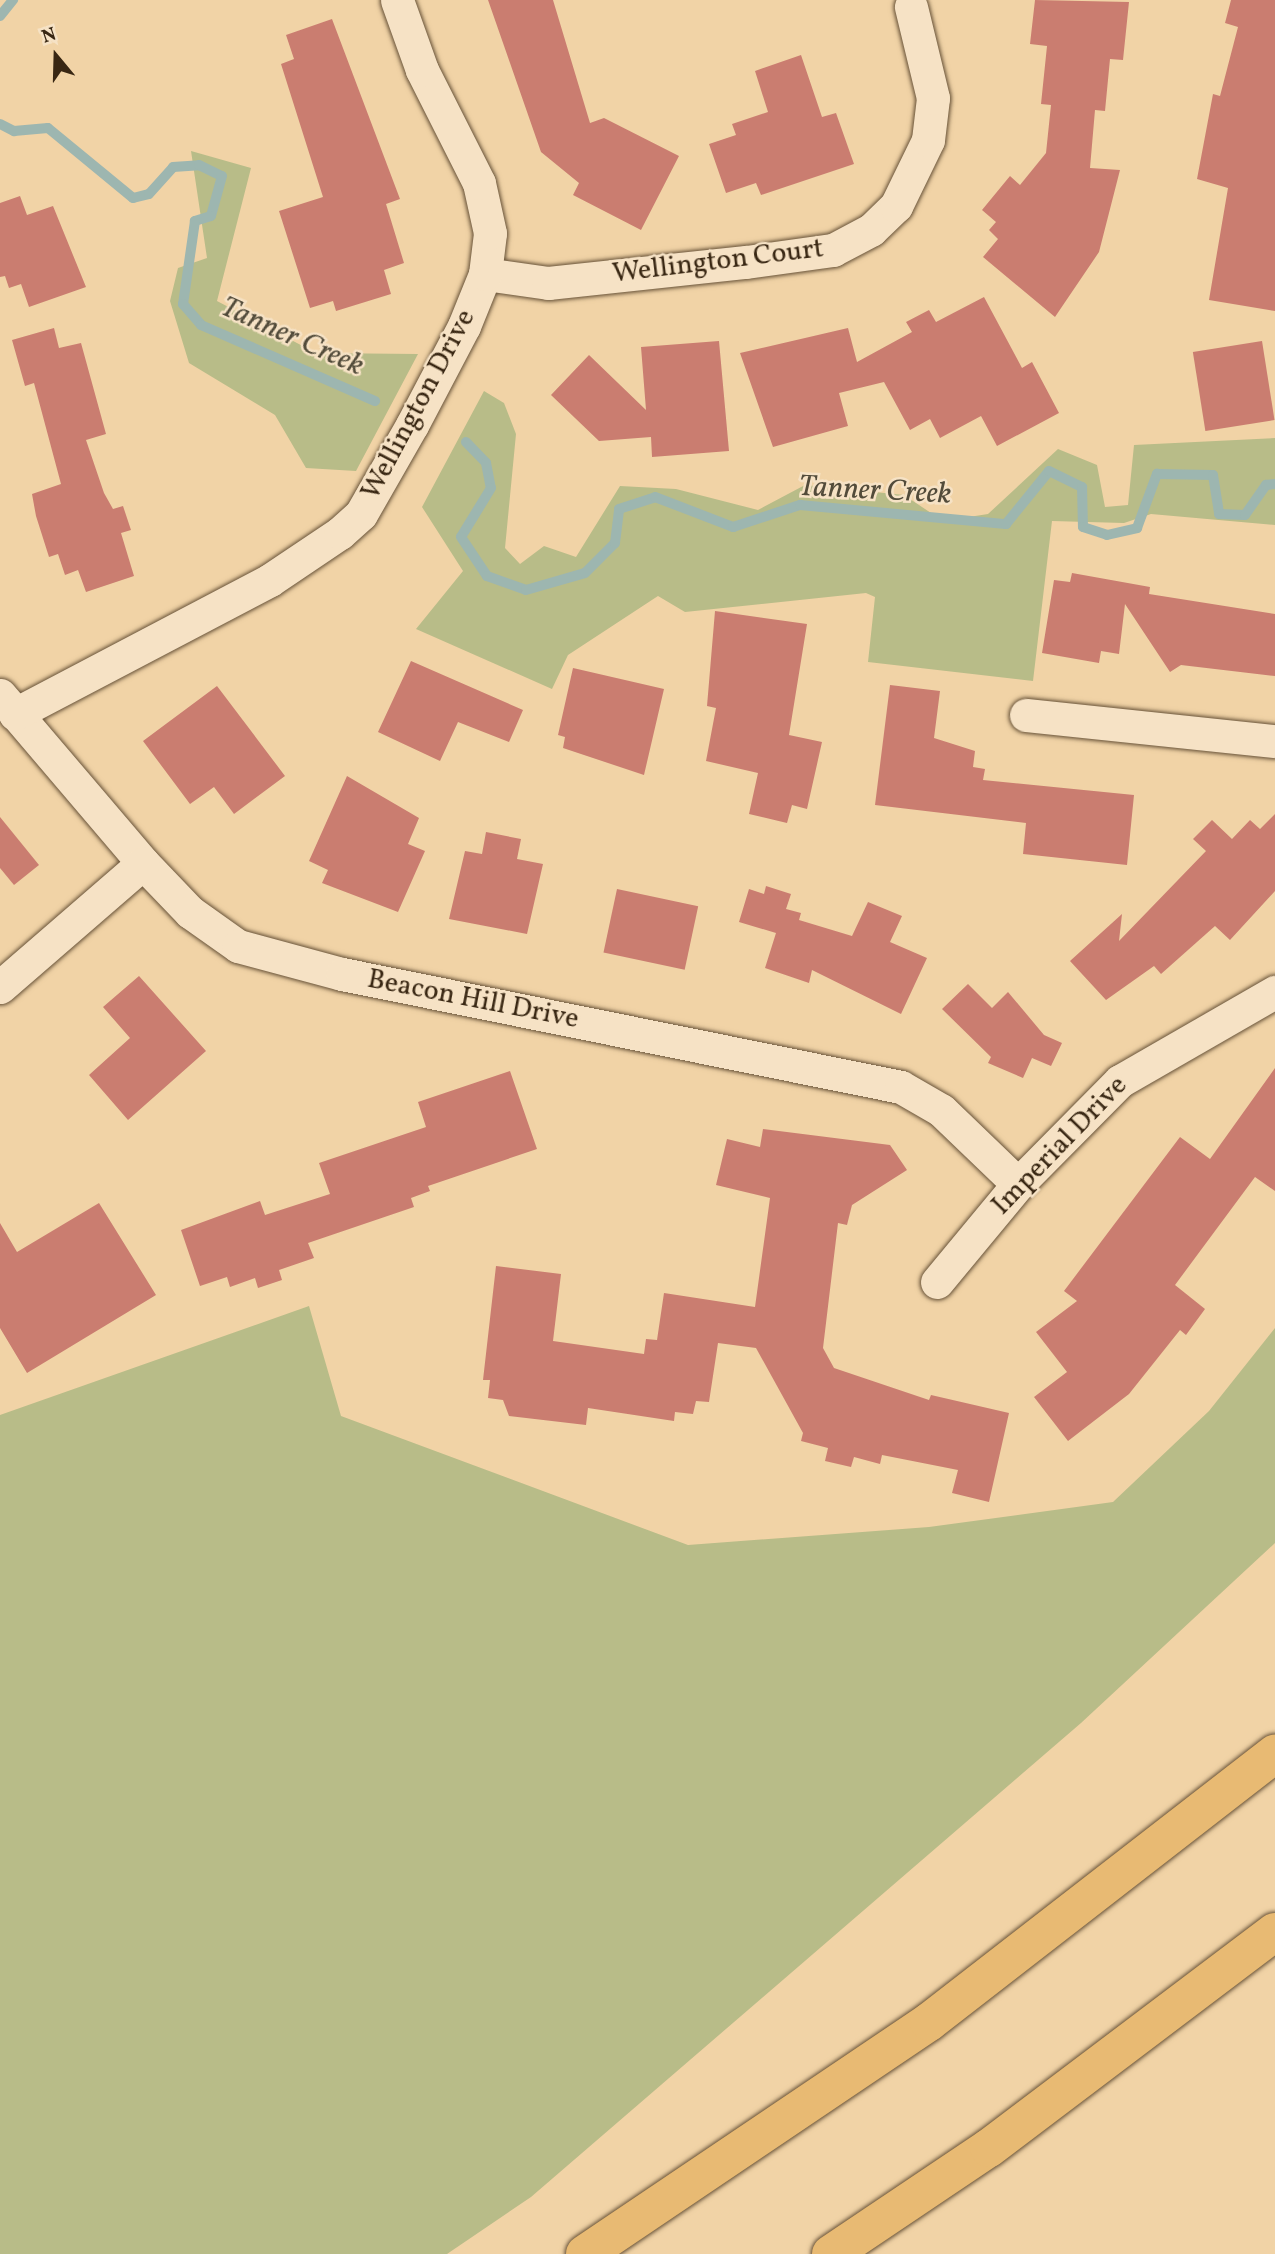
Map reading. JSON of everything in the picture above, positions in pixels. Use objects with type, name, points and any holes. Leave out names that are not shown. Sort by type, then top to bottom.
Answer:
[{"type":"highway","points":[[584,2254],[929,2022],[1275,1754]]},
{"type":"highway","points":[[831,2254],[989,2148],[1275,1932]]},
{"type":"street","name":"Wellington Drive","points":[[8,704],[270,580],[361,514],[464,326],[485,274],[490,233],[480,183],[422,70],[397,0]]},
{"type":"street","name":"Wellington Court","points":[[485,274],[548,283],[746,262],[833,250],[871,230],[896,206],[929,139],[931,84],[911,7]]},
{"type":"street","name":"Beacon Hill Drive","points":[[8,704],[143,863],[218,936],[263,955],[901,1087],[942,1110],[1018,1184]]},
{"type":"street","points":[[1026,715],[1275,741]]},
{"type":"street","points":[[0,987],[143,863]]},
{"type":"street","name":"Imperial Drive","points":[[937,1282],[1018,1184],[1120,1081],[1275,992]]},
{"type":"green space","points":[[191,151],[251,168],[217,301],[316,353],[418,354],[356,471],[306,468],[275,415],[189,363],[170,301],[178,268],[207,258]]},
{"type":"green space","points":[[484,391],[504,403],[516,434],[505,548],[520,564],[544,546],[576,557],[620,486],[676,489],[758,510],[805,485],[904,495],[943,521],[988,514],[1058,449],[1097,465],[1105,507],[1128,505],[1134,445],[1275,438],[1275,525],[1151,514],[1124,523],[1052,521],[1033,681],[868,662],[875,597],[866,593],[685,612],[658,596],[568,655],[552,689],[416,629],[463,571],[422,507]]},
{"type":"green space","points":[[309,1306],[341,1416],[688,1545],[929,1527],[1113,1502],[1209,1411],[1275,1328],[1275,1543],[1081,1723],[531,2197],[447,2254],[0,2254],[0,1415]]},
{"type":"building","points":[[488,0],[553,0],[590,123],[604,118],[679,156],[641,230],[573,195],[579,183],[541,152]]},
{"type":"building","points":[[1035,0],[1129,2],[1123,60],[1110,59],[1105,111],[1095,110],[1090,168],[1120,170],[1099,252],[1055,317],[983,257],[998,239],[989,230],[996,222],[982,210],[1010,176],[1020,185],[1046,153],[1051,105],[1041,104],[1047,46],[1030,44]]},
{"type":"building","points":[[1231,0],[1275,0],[1275,311],[1209,300],[1228,188],[1197,179],[1213,94],[1220,96],[1238,27],[1225,23]]},
{"type":"building","points":[[332,19],[400,199],[386,204],[404,263],[384,270],[391,294],[336,311],[333,301],[310,308],[279,211],[323,197],[281,64],[294,59],[286,35]]},
{"type":"building","points":[[801,55],[822,117],[836,113],[854,164],[761,195],[756,183],[726,193],[709,144],[736,135],[732,124],[768,112],[755,71]]},
{"type":"building","points":[[20,196],[27,215],[53,206],[86,287],[29,307],[21,284],[9,288],[5,276],[0,277],[0,203]]},
{"type":"building","points":[[984,297],[1022,368],[1032,362],[1059,413],[997,446],[981,416],[940,438],[930,419],[910,430],[884,382],[839,393],[848,426],[773,447],[740,353],[848,328],[857,362],[912,332],[906,322],[929,310],[936,322]]},
{"type":"building","points":[[54,328],[59,348],[81,343],[106,434],[86,440],[104,493],[113,509],[123,506],[131,530],[121,533],[134,576],[86,592],[78,570],[65,575],[58,554],[49,557],[36,516],[32,494],[61,484],[34,383],[25,386],[12,340]]},
{"type":"building","points":[[719,341],[729,451],[652,457],[651,437],[599,441],[551,395],[589,355],[646,410],[641,347]]},
{"type":"building","points":[[1262,341],[1275,420],[1205,431],[1193,352]]},
{"type":"building","points":[[1072,573],[1150,587],[1149,594],[1275,614],[1275,676],[1181,665],[1170,672],[1125,604],[1119,654],[1101,651],[1099,663],[1042,653],[1054,580],[1070,582]]},
{"type":"building","points":[[715,611],[807,624],[789,735],[822,742],[807,809],[792,805],[787,823],[749,814],[758,773],[706,761],[716,708],[707,706]]},
{"type":"building","points":[[411,661],[523,710],[509,742],[458,722],[440,761],[378,732]]},
{"type":"building","points":[[573,668],[664,689],[644,775],[563,748],[565,737],[558,735]]},
{"type":"building","points":[[890,685],[940,691],[934,738],[975,751],[973,767],[985,769],[983,780],[1134,795],[1127,865],[1023,854],[1026,823],[875,805]]},
{"type":"building","points":[[217,686],[285,776],[234,814],[214,787],[190,804],[143,741]]},
{"type":"building","points":[[347,776],[419,818],[408,844],[425,851],[398,912],[322,883],[328,870],[309,861]]},
{"type":"building","points":[[1275,814],[1275,891],[1230,940],[1215,926],[1161,974],[1154,966],[1106,1000],[1070,961],[1122,914],[1119,941],[1206,851],[1193,839],[1212,820],[1232,839],[1250,820],[1260,829]]},
{"type":"building","points":[[0,817],[39,865],[14,885],[0,868]]},
{"type":"building","points":[[486,832],[521,839],[517,859],[543,864],[527,934],[449,919],[465,851],[482,854]]},
{"type":"building","points":[[766,886],[791,894],[786,909],[801,913],[799,920],[852,936],[868,902],[902,916],[890,942],[927,958],[901,1014],[812,970],[809,983],[765,968],[776,933],[739,922],[749,889],[764,894]]},
{"type":"building","points":[[617,889],[698,906],[685,970],[603,953]]},
{"type":"building","points":[[139,976],[206,1051],[128,1120],[89,1075],[130,1038],[103,1007]]},
{"type":"building","points":[[968,984],[992,1008],[1008,992],[1044,1035],[1062,1043],[1051,1066],[1032,1058],[1023,1078],[988,1063],[991,1057],[942,1009]]},
{"type":"building","points":[[1275,1068],[1275,1191],[1255,1177],[1175,1285],[1205,1309],[1186,1335],[1180,1330],[1129,1394],[1068,1441],[1034,1397],[1067,1372],[1036,1332],[1077,1301],[1064,1291],[1180,1137],[1210,1159]]},
{"type":"building","points":[[510,1071],[537,1149],[428,1186],[430,1191],[411,1198],[414,1207],[308,1243],[314,1258],[279,1270],[282,1280],[258,1288],[255,1278],[230,1287],[227,1277],[200,1286],[181,1230],[260,1201],[265,1215],[330,1194],[319,1163],[426,1127],[418,1102]]},
{"type":"building","points":[[763,1129],[890,1145],[907,1170],[852,1205],[847,1225],[838,1223],[823,1348],[834,1368],[929,1400],[931,1395],[1009,1413],[989,1502],[952,1493],[958,1470],[882,1455],[880,1464],[854,1457],[851,1467],[825,1461],[828,1448],[801,1441],[803,1433],[756,1348],[718,1343],[709,1402],[696,1401],[693,1414],[675,1412],[674,1421],[588,1408],[586,1425],[509,1416],[503,1400],[488,1398],[490,1380],[483,1380],[496,1266],[561,1274],[553,1341],[644,1354],[646,1339],[657,1340],[664,1293],[755,1307],[770,1198],[716,1185],[727,1139],[760,1147]]},
{"type":"building","points":[[99,1203],[156,1295],[27,1373],[0,1328],[0,1223],[17,1252]]},
{"type":"waterway","name":"Tanner Creek","points":[[0,16],[13,0]]},
{"type":"waterway","name":"Tanner Creek","points":[[0,124],[14,131],[48,128],[133,198],[149,194],[173,167],[199,165],[222,176],[211,216],[195,221],[183,304],[201,325],[375,401]]},
{"type":"waterway","name":"Tanner Creek","points":[[466,442],[486,463],[491,488],[461,537],[487,576],[526,590],[585,573],[615,543],[619,509],[655,497],[733,527],[800,505],[1006,524],[1049,471],[1082,487],[1083,527],[1107,535],[1137,528],[1157,474],[1213,475],[1219,514],[1245,515],[1266,485],[1275,484]]}]
